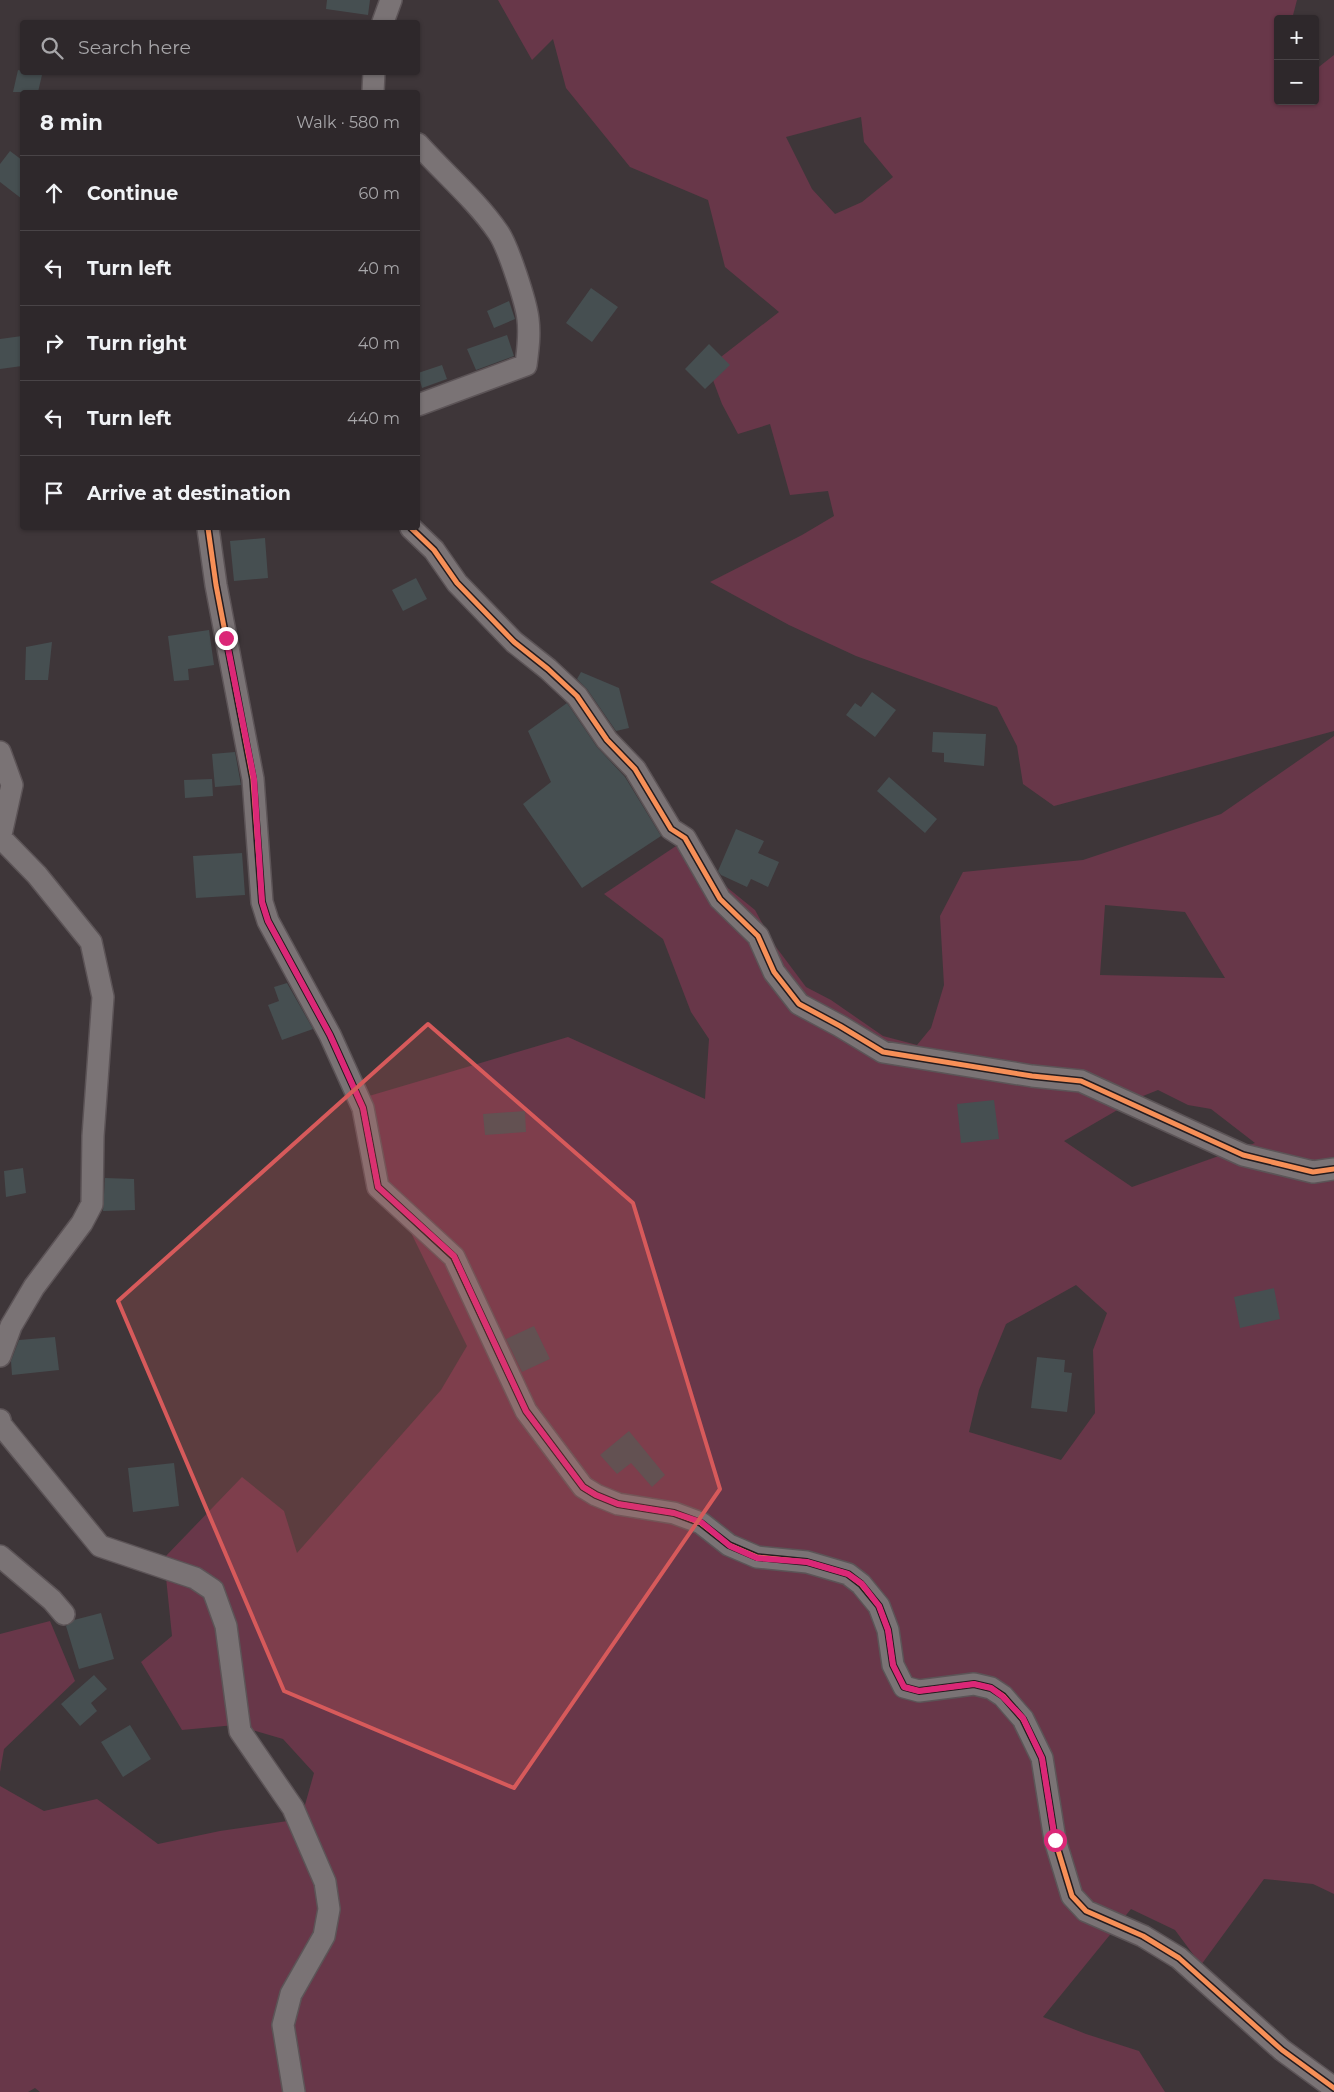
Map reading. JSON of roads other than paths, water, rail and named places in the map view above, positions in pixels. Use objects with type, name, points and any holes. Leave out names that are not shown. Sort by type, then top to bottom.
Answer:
[{"type":"street","points":[[384,20],[391,0]]},
{"type":"street","points":[[373,90],[374,75]]},
{"type":"street","points":[[420,146],[483,212],[500,234],[513,266],[528,317],[529,343],[526,365],[420,404]]},
{"type":"street","points":[[208,530],[216,585],[254,779],[262,902],[268,921],[330,1035],[363,1108],[378,1187],[454,1256],[526,1411],[583,1487],[596,1495],[618,1504],[674,1513],[701,1522],[730,1546],[757,1558],[807,1562],[848,1574],[862,1584],[879,1606],[888,1630],[893,1665],[904,1687],[919,1691],[974,1684],[991,1688],[1002,1696],[1023,1718],[1042,1758],[1055,1840],[1072,1896],[1086,1911],[1143,1936],[1179,1958],[1282,2050],[1334,2088]]},
{"type":"street","points":[[413,530],[434,550],[457,583],[514,642],[548,669],[577,696],[607,740],[635,768],[671,829],[685,838],[720,899],[758,936],[774,972],[799,1004],[883,1052],[1032,1076],[1081,1081],[1243,1155],[1313,1172],[1334,1169]]},
{"type":"street","points":[[0,752],[12,785],[0,839],[37,875],[91,942],[103,997],[93,1136],[92,1204],[82,1222],[34,1287],[10,1326],[0,1356]]},
{"type":"street","points":[[0,1424],[100,1546],[195,1578],[213,1590],[226,1626],[240,1731],[293,1808],[325,1882],[329,1909],[324,1936],[291,1994],[284,2025],[294,2092]]},
{"type":"street","points":[[0,1556],[52,1600],[64,1614]]}]
